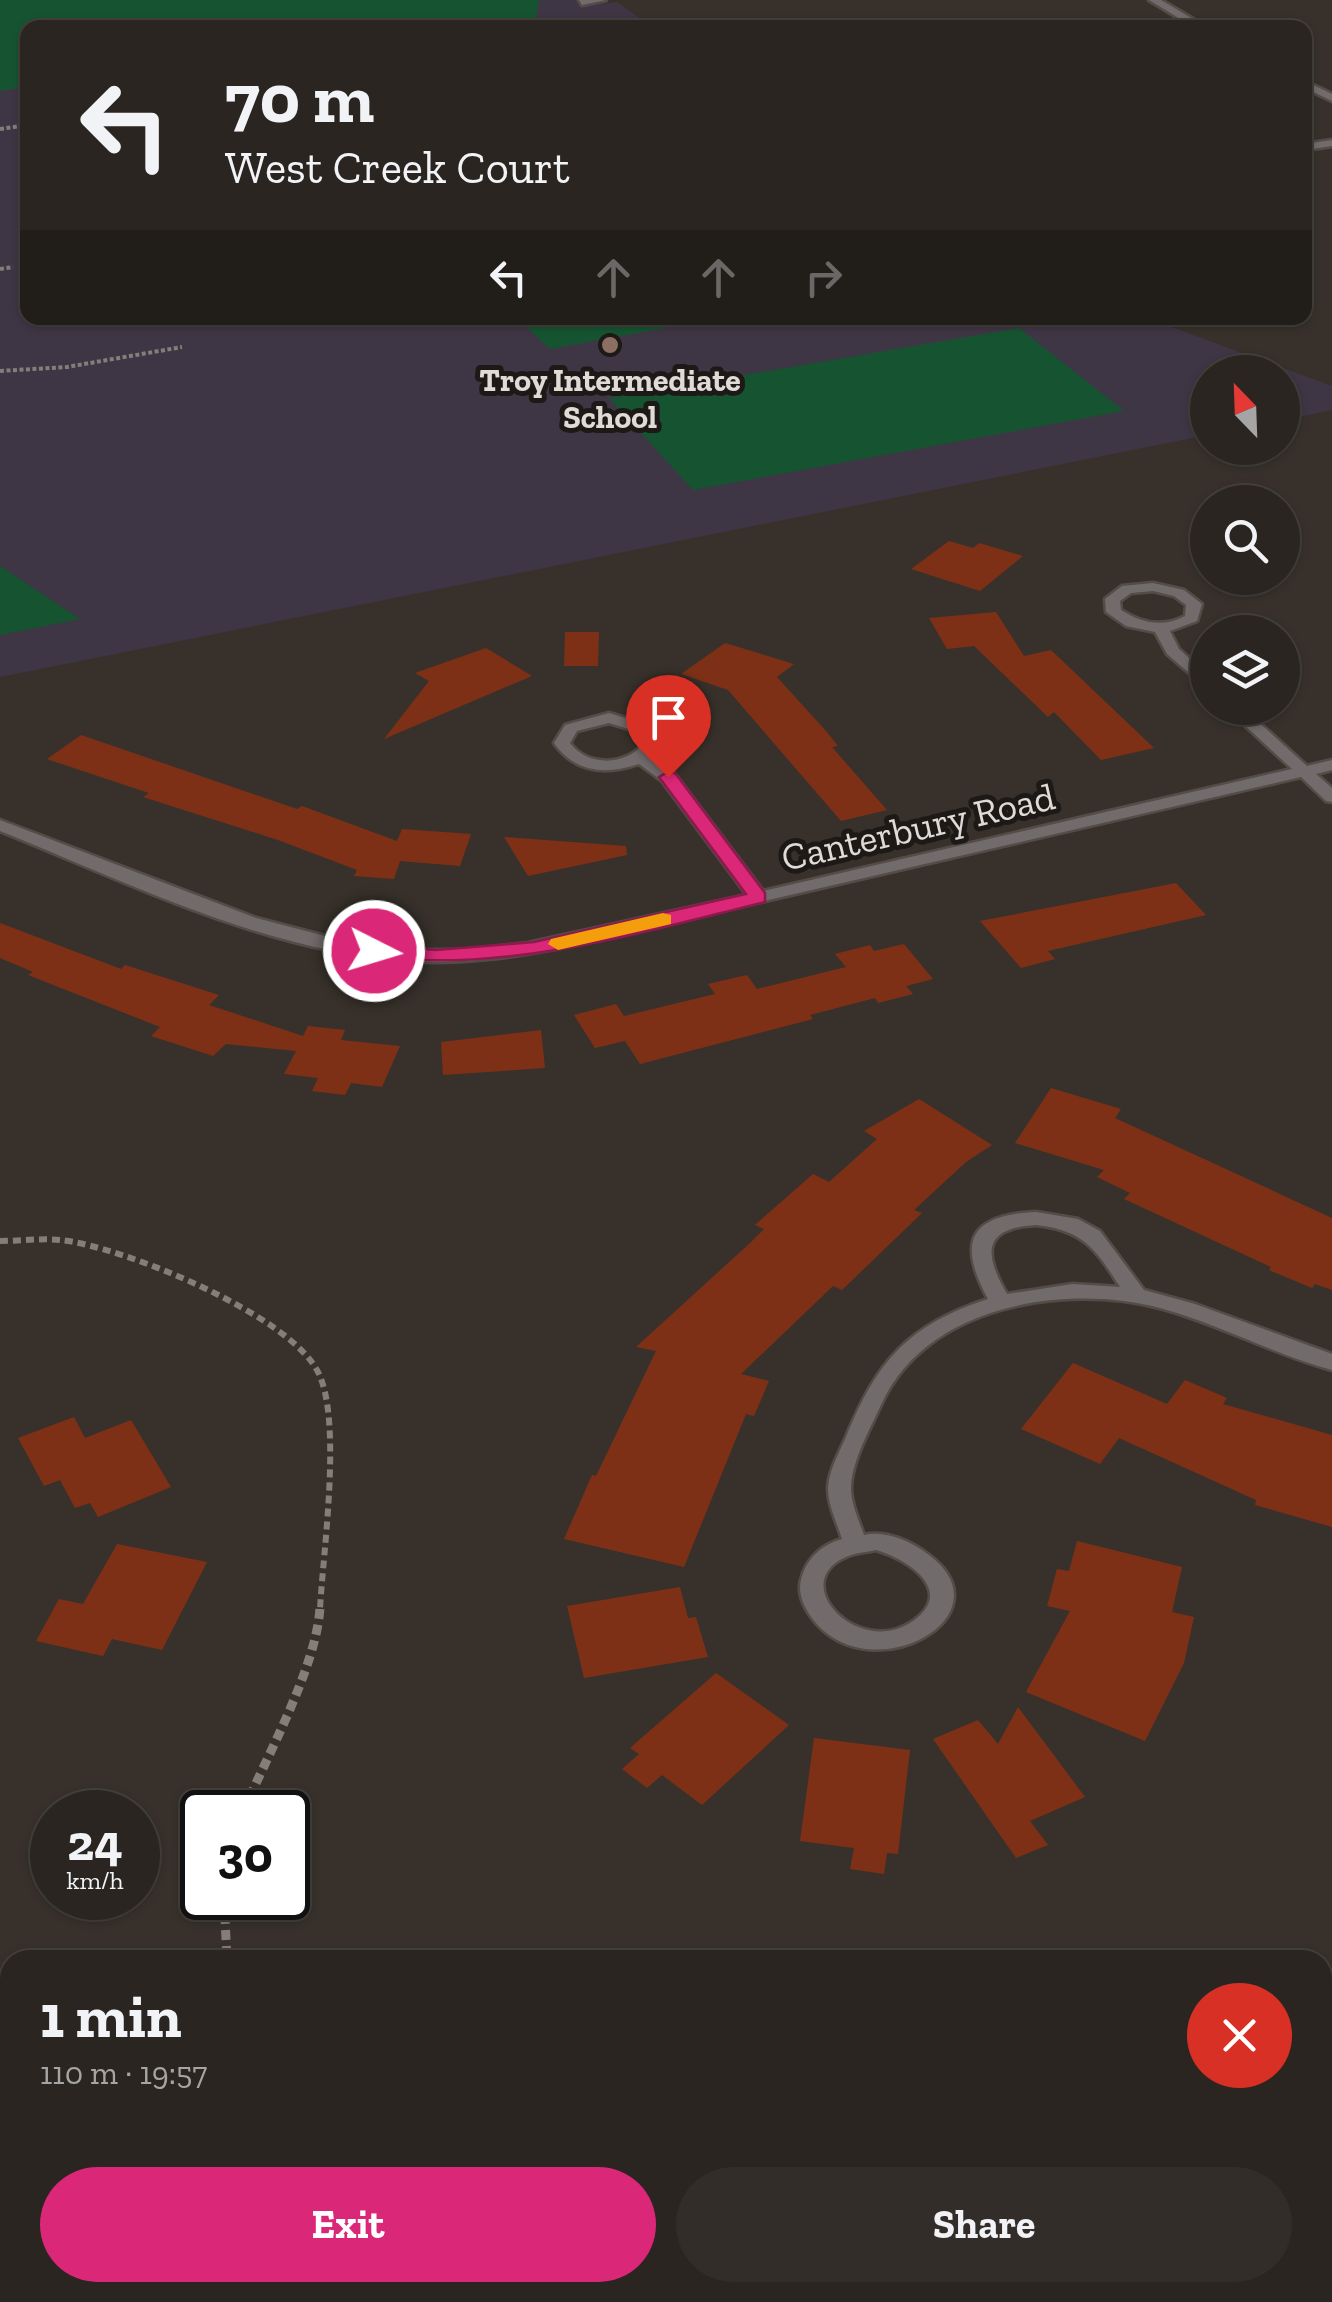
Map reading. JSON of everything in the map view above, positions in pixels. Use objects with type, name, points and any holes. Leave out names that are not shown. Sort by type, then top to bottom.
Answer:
[{"type":"street","points":[[582,2],[601,0]]},
{"type":"street","points":[[1154,0],[1189,20]]},
{"type":"street","points":[[1152,587],[1179,593],[1194,604],[1192,618],[1160,627],[1121,618],[1114,612],[1112,599],[1127,589],[1152,587]]},
{"type":"street","points":[[1160,627],[1172,651],[1190,668]]},
{"type":"street","points":[[640,758],[652,743],[651,736],[646,728],[623,719],[581,723],[564,736],[562,743],[574,757],[599,765],[640,758],[668,777],[758,898]]},
{"type":"street","points":[[1253,725],[1332,796]]},
{"type":"street","name":"Canterbury Road","points":[[0,825],[305,939],[400,954],[470,954],[534,948],[1332,765]]},
{"type":"street","points":[[1001,1303],[980,1260],[983,1242],[996,1226],[1021,1218],[1046,1217],[1088,1232],[1138,1296]]},
{"type":"street","points":[[854,1542],[839,1485],[877,1389],[892,1367],[919,1342],[973,1312],[1001,1303],[1074,1292],[1138,1296],[1175,1304],[1332,1362]]},
{"type":"street","points":[[854,1542],[896,1544],[930,1566],[939,1582],[941,1598],[936,1614],[923,1628],[885,1642],[863,1641],[825,1622],[813,1608],[808,1591],[811,1574],[835,1548],[854,1542]]},
{"type":"path","points":[[0,270],[13,268]]},
{"type":"path","points":[[0,371],[68,367],[182,347]]},
{"type":"path","points":[[0,1241],[75,1243],[164,1272],[248,1308],[283,1335],[318,1372],[330,1425],[320,1546],[319,1622],[298,1686],[253,1790]]},
{"type":"path","points":[[225,1920],[227,1950]]},
{"type":"shaded area","name":"Troy Intermediate School","points":[[0,0],[576,0],[584,6],[617,2],[642,20],[20,20],[20,325],[1166,325],[1248,355],[1190,355],[1190,438],[0,677]]},
{"type":"shaded area","name":"Troy Intermediate School","points":[[1300,374],[1332,386],[1332,410],[1300,417]]},
{"type":"green space","points":[[0,0],[539,0],[536,20],[20,20],[20,88],[0,91]]},
{"type":"green space","points":[[524,325],[681,325],[550,349]]},
{"type":"green space","points":[[1019,328],[1124,411],[693,490],[609,398]]},
{"type":"green space","points":[[0,566],[80,619],[0,635]]},
{"type":"building","points":[[949,541],[973,548],[979,543],[1023,556],[980,591],[911,569]]},
{"type":"building","points":[[996,612],[1024,656],[1051,650],[1154,748],[1101,760],[1054,712],[1048,717],[974,646],[947,649],[929,618]]},
{"type":"building","points":[[565,632],[599,632],[598,666],[564,666]]},
{"type":"building","points":[[725,643],[794,664],[777,677],[826,731],[838,746],[832,747],[887,810],[841,821],[728,690],[681,674]]},
{"type":"building","points":[[486,648],[532,676],[384,739],[429,681],[415,673]]},
{"type":"building","points":[[81,735],[397,841],[402,829],[471,834],[460,866],[400,861],[394,879],[354,876],[357,870],[143,797],[149,793],[47,759]]},
{"type":"building","points":[[504,837],[626,846],[627,855],[528,876]]},
{"type":"building","points":[[1176,883],[1206,915],[1048,951],[1055,959],[1021,968],[980,921]]},
{"type":"building","points":[[0,923],[121,969],[125,965],[219,995],[209,1005],[303,1036],[308,1026],[345,1030],[341,1040],[400,1046],[382,1087],[351,1083],[345,1095],[312,1091],[318,1078],[284,1074],[296,1051],[226,1044],[213,1056],[151,1036],[160,1027],[28,975],[33,972],[0,958]]},
{"type":"building","points":[[904,944],[933,979],[906,986],[913,994],[878,1003],[875,998],[810,1015],[813,1019],[640,1064],[625,1041],[595,1048],[574,1015],[616,1004],[624,1016],[715,994],[708,984],[747,975],[757,989],[846,967],[835,954],[870,945],[874,951]]},
{"type":"building","points":[[541,1030],[545,1068],[443,1075],[441,1042]]},
{"type":"building","points":[[1051,1088],[1121,1109],[1115,1118],[1332,1218],[1332,1290],[1315,1284],[1312,1288],[1269,1270],[1271,1267],[1124,1199],[1130,1193],[1097,1177],[1104,1170],[1015,1143]]},
{"type":"building","points":[[919,1099],[992,1145],[966,1162],[914,1210],[922,1213],[842,1290],[833,1286],[741,1374],[769,1381],[754,1416],[746,1414],[684,1567],[564,1539],[656,1351],[636,1347],[750,1243],[764,1229],[755,1225],[813,1174],[829,1182],[877,1139],[864,1131]]},
{"type":"building","points":[[1073,1363],[1167,1404],[1185,1380],[1227,1398],[1223,1404],[1332,1435],[1332,1527],[1255,1505],[1256,1500],[1119,1438],[1100,1464],[1021,1429]]},
{"type":"building","points":[[74,1417],[85,1438],[131,1420],[171,1487],[98,1517],[90,1503],[75,1508],[60,1480],[44,1486],[18,1438]]},
{"type":"building","points":[[1077,1541],[1182,1567],[1172,1612],[1194,1617],[1184,1663],[1145,1741],[1026,1692],[1070,1611],[1047,1606],[1057,1569],[1069,1571]]},
{"type":"building","points":[[117,1544],[207,1562],[162,1650],[112,1639],[103,1656],[36,1641],[59,1599],[83,1604]]},
{"type":"building","points":[[680,1587],[688,1618],[696,1617],[708,1657],[584,1678],[567,1606]]},
{"type":"building","points":[[716,1673],[789,1725],[702,1805],[662,1775],[647,1788],[622,1769],[639,1754],[630,1748]]},
{"type":"building","points":[[1018,1707],[1085,1797],[1030,1821],[1048,1845],[1016,1858],[933,1739],[978,1720],[998,1744]]},
{"type":"building","points":[[814,1738],[910,1750],[898,1854],[887,1853],[884,1874],[850,1869],[854,1848],[800,1841]]},
{"type":"slow traffic","points":[[558,944],[663,919]]},
{"type":"place","name":"Troy Intermediate School","points":[[610,345]]},
{"type":"route","points":[[374,951],[436,956],[534,948],[758,898],[668,777]]}]
